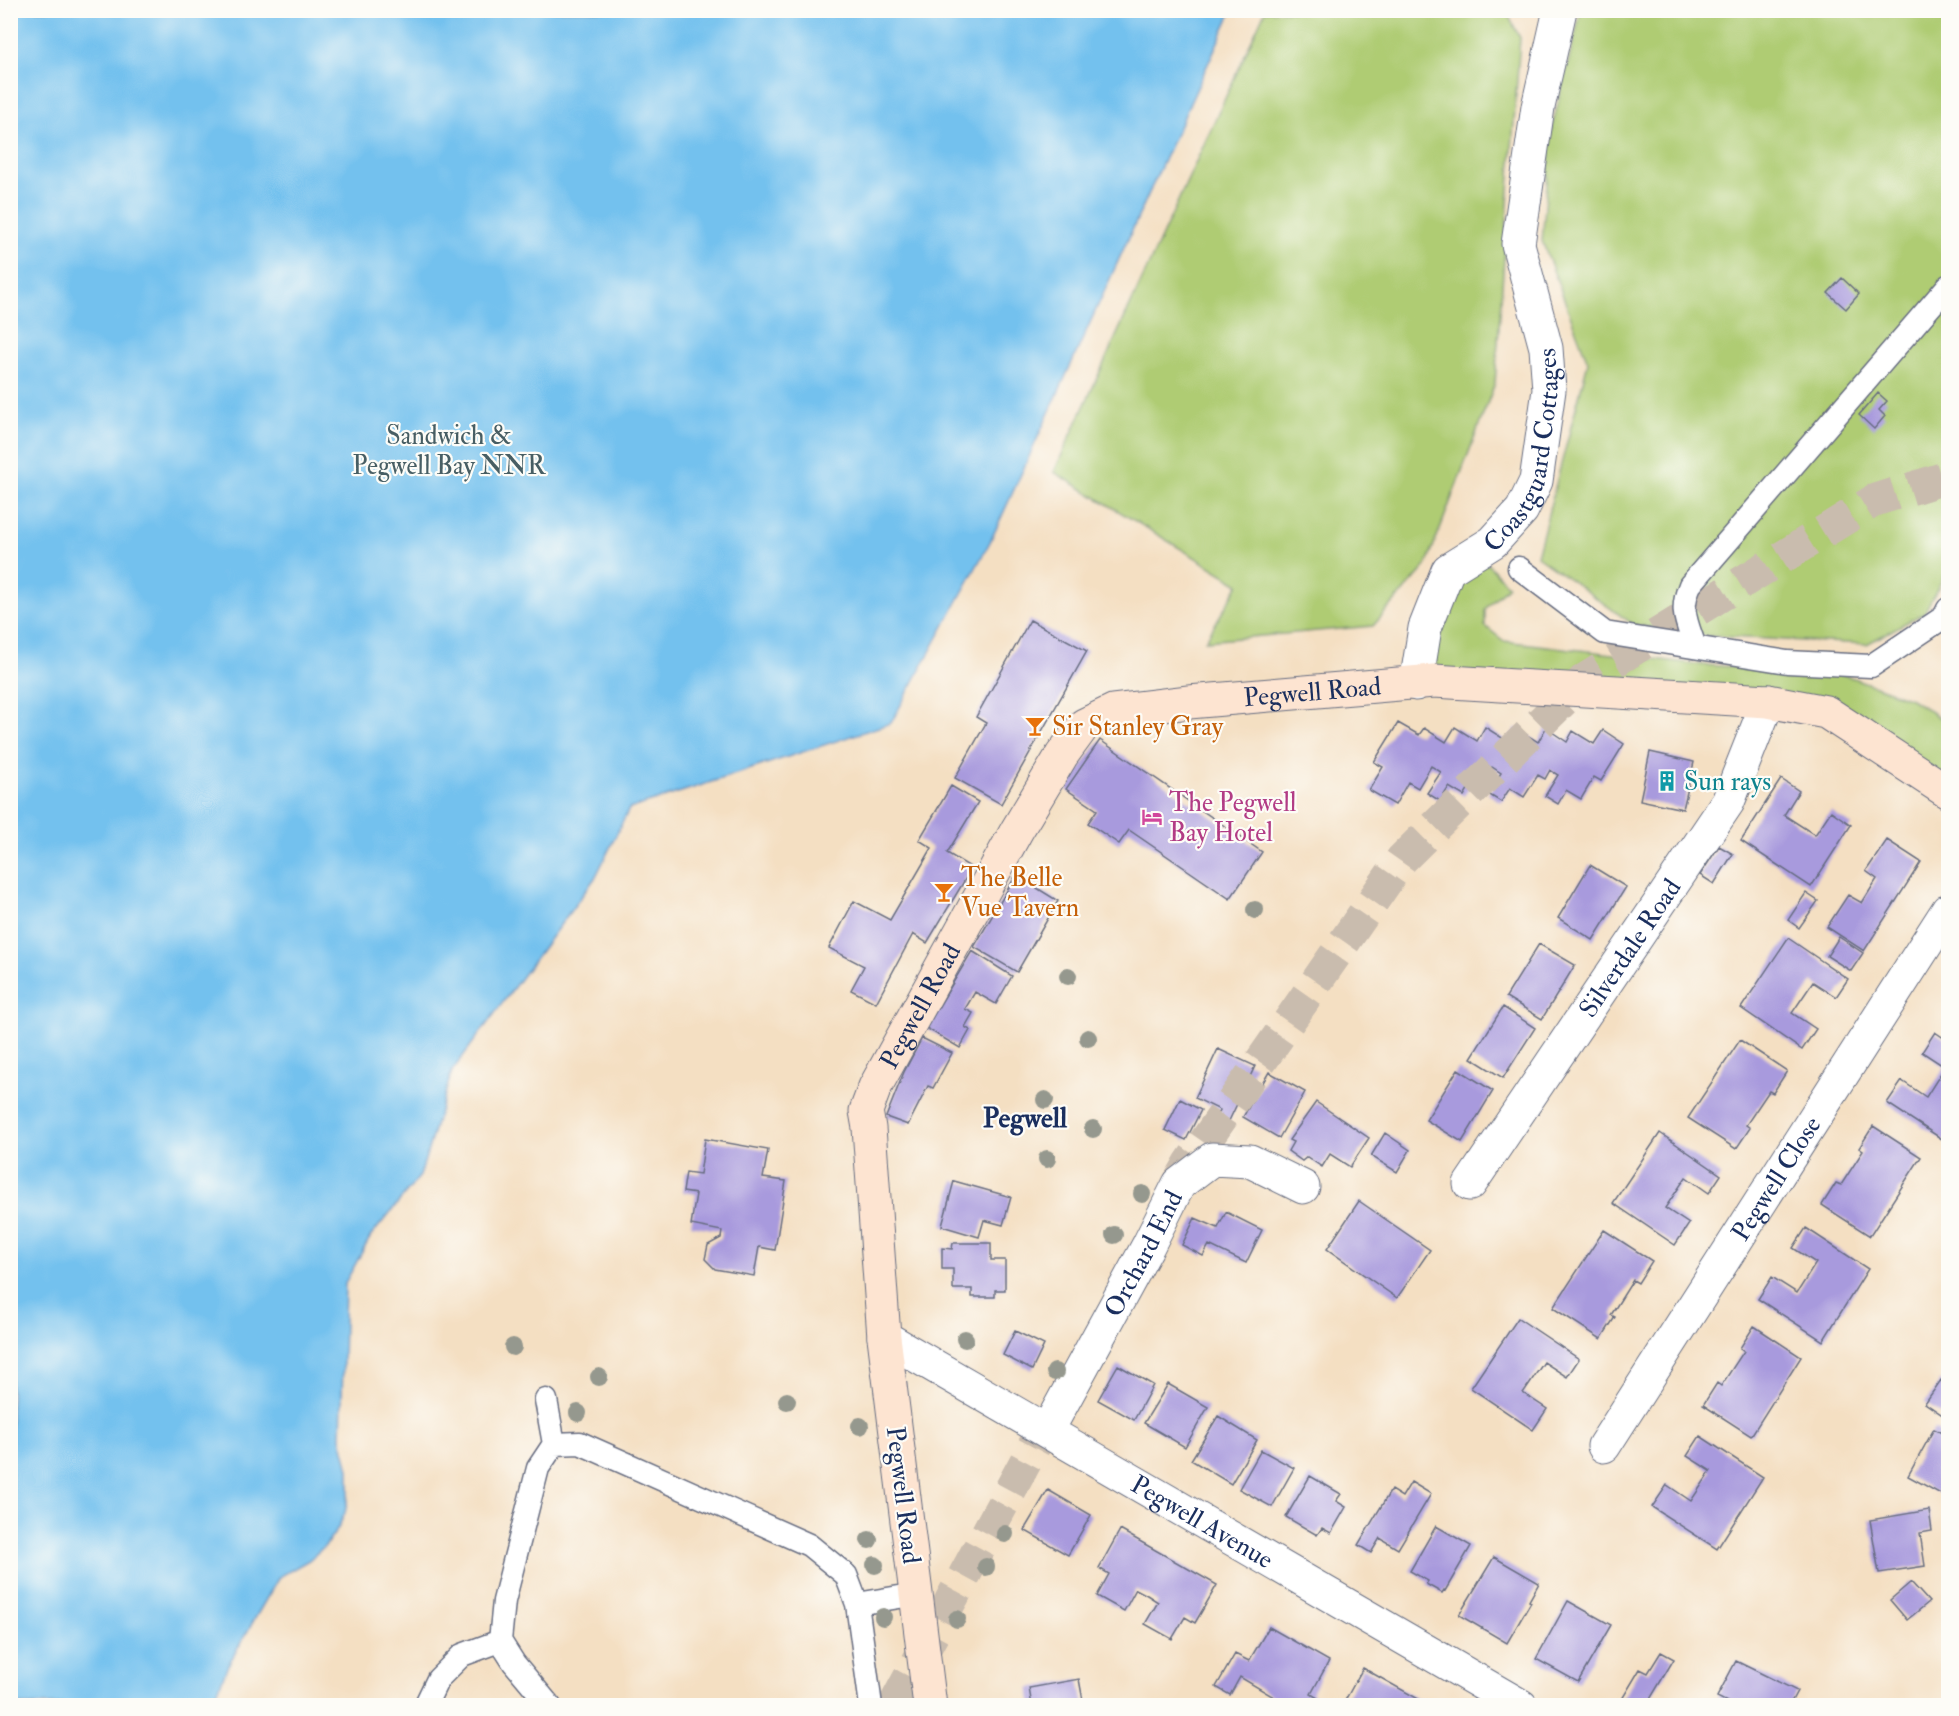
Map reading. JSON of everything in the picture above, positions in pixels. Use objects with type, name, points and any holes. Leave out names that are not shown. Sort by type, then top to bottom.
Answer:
[{"type":"street","name":"Coastguard Cottages","points":[[1416,684],[1425,628],[1448,570],[1493,542],[1522,510],[1536,481],[1549,390],[1546,348],[1518,244],[1538,107],[1560,10]]},
{"type":"street","name":"Pegwell Road","points":[[930,1706],[884,1337],[866,1111],[875,1087],[1017,830],[1062,755],[1084,725],[1113,711],[1124,709],[1434,681],[1768,701],[1826,712],[1948,792]]},
{"type":"street","name":"Silverdale Road","points":[[1470,1184],[1728,802],[1768,701]]},
{"type":"street","name":"Pegwell Close","points":[[1604,1446],[1948,910]]},
{"type":"street","name":"Orchard End","points":[[1047,1431],[1149,1246],[1179,1184],[1212,1159],[1250,1161],[1294,1191]]},
{"type":"street","name":"Pegwell Avenue","points":[[884,1337],[1521,1706]]},
{"type":"lane","points":[[1695,647],[1683,600],[1690,585],[1948,286]]},
{"type":"lane","points":[[1520,568],[1605,633],[1787,662],[1871,666],[1944,617],[1948,609]]},
{"type":"lane","points":[[546,1400],[554,1444],[538,1468],[504,1601],[500,1641],[514,1663],[550,1706]]},
{"type":"lane","points":[[554,1444],[580,1443],[809,1545],[846,1575],[857,1604],[871,1706]]},
{"type":"lane","points":[[857,1604],[917,1594]]},
{"type":"lane","points":[[425,1706],[438,1679],[462,1655],[500,1641]]},
{"type":"green space","points":[[1265,11],[1506,11],[1520,38],[1495,383],[1426,566],[1373,626],[1205,641],[1239,584],[1054,472]]},
{"type":"green space","points":[[1581,11],[1948,11],[1948,569],[1924,613],[1867,644],[1708,636],[1634,625],[1537,556],[1588,362],[1542,241],[1552,127]]},
{"type":"green space","points":[[1486,562],[1508,586],[1485,609],[1485,626],[1504,641],[1704,665],[1842,674],[1911,699],[1948,723],[1948,785],[1846,715],[1437,669],[1430,636],[1452,591]]},
{"type":"water","name":"Sandwich & Pegwell Bay NNR","points":[[11,10],[1232,11],[991,540],[891,723],[629,809],[595,878],[452,1071],[420,1176],[371,1236],[345,1283],[341,1438],[349,1469],[349,1491],[345,1513],[337,1530],[325,1546],[309,1560],[279,1577],[228,1665],[212,1705],[11,1705]]},
{"type":"building","points":[[1842,278],[1859,294],[1846,309],[1828,293]]},
{"type":"building","points":[[1878,393],[1887,401],[1879,410],[1885,416],[1874,429],[1859,415]]},
{"type":"building","points":[[1030,620],[1087,651],[1001,804],[955,778],[986,723],[976,717]]},
{"type":"building","points":[[1398,723],[1419,735],[1424,728],[1446,742],[1455,727],[1477,741],[1485,727],[1507,741],[1516,728],[1538,742],[1546,728],[1567,742],[1573,731],[1594,744],[1603,730],[1624,744],[1601,781],[1594,777],[1581,799],[1566,790],[1558,804],[1545,796],[1558,775],[1550,770],[1545,779],[1538,775],[1524,797],[1510,788],[1501,802],[1488,794],[1501,773],[1492,767],[1485,778],[1477,774],[1464,796],[1449,787],[1440,801],[1427,793],[1441,772],[1431,766],[1418,788],[1408,782],[1395,805],[1369,790],[1383,767],[1374,762]]},
{"type":"building","name":"The Pegwell Bay Hotel","points":[[1100,740],[1262,852],[1230,899],[1129,830],[1119,844],[1088,823],[1097,810],[1066,789]]},
{"type":"building","name":"Sun rays","points":[[1650,752],[1694,762],[1683,809],[1640,800]]},
{"type":"building","points":[[1781,779],[1799,791],[1784,815],[1815,835],[1831,811],[1851,825],[1811,887],[1741,841]]},
{"type":"building","points":[[951,786],[978,802],[947,853],[972,868],[927,943],[913,934],[876,1003],[851,990],[864,966],[829,948],[854,901],[890,920],[932,848],[919,840]]},
{"type":"building","points":[[1887,840],[1921,862],[1864,951],[1827,927],[1848,895],[1862,903],[1877,879],[1866,871]]},
{"type":"building","points":[[1719,846],[1733,854],[1714,884],[1700,875]]},
{"type":"building","points":[[1590,865],[1626,887],[1593,940],[1558,918]]},
{"type":"building","points":[[1016,875],[1058,901],[1017,972],[974,947]]},
{"type":"building","points":[[1806,893],[1818,901],[1799,928],[1788,920]]},
{"type":"building","points":[[1839,937],[1863,953],[1851,971],[1827,956]]},
{"type":"building","points":[[1788,938],[1848,979],[1836,997],[1813,982],[1792,1013],[1816,1029],[1802,1050],[1741,1008]]},
{"type":"building","points":[[1539,944],[1575,965],[1542,1019],[1506,997]]},
{"type":"building","points":[[972,951],[1012,976],[996,1004],[975,992],[965,1009],[973,1013],[965,1027],[970,1030],[960,1048],[926,1028]]},
{"type":"building","points":[[1503,1007],[1535,1028],[1503,1078],[1471,1058]]},
{"type":"building","points":[[1935,1032],[1948,1041],[1948,1143],[1887,1103],[1902,1081],[1926,1097],[1945,1067],[1922,1052]]},
{"type":"building","points":[[922,1038],[952,1053],[933,1088],[928,1086],[908,1125],[886,1117],[904,1072]]},
{"type":"building","points":[[1740,1040],[1787,1071],[1773,1093],[1769,1091],[1746,1125],[1750,1128],[1736,1149],[1688,1118]]},
{"type":"building","points":[[1218,1049],[1255,1066],[1227,1125],[1215,1120],[1220,1110],[1195,1098]]},
{"type":"building","points":[[1458,1069],[1493,1091],[1462,1142],[1426,1120]]},
{"type":"building","points":[[1269,1072],[1305,1092],[1279,1138],[1243,1117]]},
{"type":"building","points":[[1180,1099],[1201,1110],[1186,1140],[1165,1130]]},
{"type":"building","points":[[1316,1102],[1369,1138],[1350,1167],[1330,1154],[1322,1167],[1307,1157],[1302,1161],[1288,1151],[1293,1142],[1289,1140]]},
{"type":"building","points":[[1873,1126],[1921,1157],[1870,1236],[1822,1205],[1836,1183],[1841,1185],[1863,1151],[1859,1148]]},
{"type":"building","points":[[1385,1133],[1410,1150],[1397,1172],[1371,1156]]},
{"type":"building","points":[[1660,1133],[1721,1175],[1709,1193],[1686,1177],[1665,1208],[1689,1224],[1675,1245],[1613,1203]]},
{"type":"building","points":[[705,1139],[768,1150],[763,1178],[786,1181],[775,1250],[759,1247],[754,1276],[715,1269],[705,1259],[708,1245],[721,1238],[722,1231],[691,1225],[696,1194],[683,1192],[686,1172],[700,1174]]},
{"type":"building","points":[[954,1181],[1011,1197],[1003,1225],[984,1220],[979,1237],[942,1226]]},
{"type":"building","points":[[1359,1201],[1430,1250],[1397,1298],[1327,1249]]},
{"type":"building","points":[[1226,1212],[1262,1230],[1246,1263],[1209,1245],[1203,1256],[1182,1245],[1195,1218],[1218,1228]]},
{"type":"building","points":[[1806,1228],[1868,1269],[1823,1341],[1758,1299],[1772,1277],[1797,1293],[1816,1263],[1793,1248]]},
{"type":"building","points":[[1604,1230],[1652,1261],[1638,1283],[1633,1280],[1611,1315],[1615,1317],[1601,1339],[1553,1308]]},
{"type":"building","points":[[953,1243],[991,1243],[991,1260],[1005,1260],[1005,1290],[995,1290],[995,1297],[972,1297],[972,1289],[953,1289],[953,1269],[942,1269],[942,1248],[952,1249]]},
{"type":"building","points":[[1518,1318],[1579,1359],[1567,1377],[1544,1362],[1523,1393],[1547,1409],[1533,1430],[1471,1388]]},
{"type":"building","points":[[1754,1326],[1801,1357],[1751,1436],[1703,1405],[1717,1383],[1721,1386],[1744,1351],[1740,1348]]},
{"type":"building","points":[[1015,1331],[1044,1345],[1032,1370],[1003,1355]]},
{"type":"building","points":[[1118,1365],[1153,1385],[1134,1420],[1098,1400]]},
{"type":"building","points":[[1941,1380],[1948,1385],[1947,1418],[1925,1403]]},
{"type":"building","points":[[1168,1384],[1208,1407],[1185,1447],[1144,1423]]},
{"type":"building","points":[[1218,1416],[1257,1440],[1231,1484],[1191,1460]]},
{"type":"building","points":[[1934,1429],[1948,1436],[1948,1498],[1908,1476]]},
{"type":"building","points":[[1700,1436],[1763,1477],[1717,1549],[1652,1507],[1667,1485],[1691,1501],[1711,1471],[1687,1456]]},
{"type":"building","points":[[1261,1450],[1294,1468],[1272,1507],[1239,1489]]},
{"type":"building","points":[[1310,1476],[1341,1494],[1336,1501],[1346,1507],[1331,1533],[1322,1528],[1317,1535],[1286,1517]]},
{"type":"building","points":[[1411,1482],[1431,1494],[1398,1549],[1380,1538],[1371,1553],[1358,1545],[1391,1490],[1402,1497]]},
{"type":"building","points":[[1048,1490],[1091,1515],[1068,1555],[1024,1530]]},
{"type":"building","points":[[1929,1510],[1932,1531],[1920,1533],[1925,1566],[1879,1573],[1870,1520]]},
{"type":"building","points":[[1436,1526],[1471,1546],[1442,1593],[1426,1584],[1428,1581],[1410,1571]]},
{"type":"building","points":[[1120,1530],[1217,1585],[1195,1623],[1185,1617],[1172,1639],[1145,1624],[1158,1602],[1147,1595],[1136,1589],[1124,1611],[1097,1596],[1109,1574],[1099,1568]]},
{"type":"building","points":[[1494,1557],[1539,1583],[1529,1601],[1531,1602],[1507,1643],[1459,1615]]},
{"type":"building","points":[[1911,1582],[1929,1602],[1907,1620],[1890,1600]]},
{"type":"building","points":[[1568,1601],[1611,1625],[1578,1682],[1536,1659]]},
{"type":"building","points":[[1269,1627],[1329,1661],[1311,1694],[1326,1703],[1325,1706],[1289,1706],[1240,1677],[1230,1695],[1216,1687],[1235,1654],[1249,1661]]},
{"type":"building","points":[[1661,1652],[1674,1659],[1646,1706],[1619,1704],[1640,1669],[1648,1673]]},
{"type":"building","points":[[1736,1661],[1797,1691],[1789,1706],[1735,1706],[1717,1697]]},
{"type":"building","points":[[1363,1668],[1422,1701],[1419,1706],[1342,1706]]},
{"type":"building","points":[[1079,1679],[1084,1706],[1032,1706],[1029,1688]]},
{"type":"tunnel","points":[[1178,1184],[1190,1163],[1402,859],[1584,680],[1875,500],[1948,477]]},
{"type":"tunnel","points":[[894,1706],[1056,1405]]},
{"type":"place","name":"Sir Stanley Gray","points":[[1035,726]]},
{"type":"place","name":"Sun rays","points":[[1667,781]]},
{"type":"place","name":"The Pegwell Bay Hotel","points":[[1152,817]]},
{"type":"place","name":"The Belle Vue Tavern","points":[[944,892]]},
{"type":"district","name":"Pegwell","points":[[1025,1117]]}]
